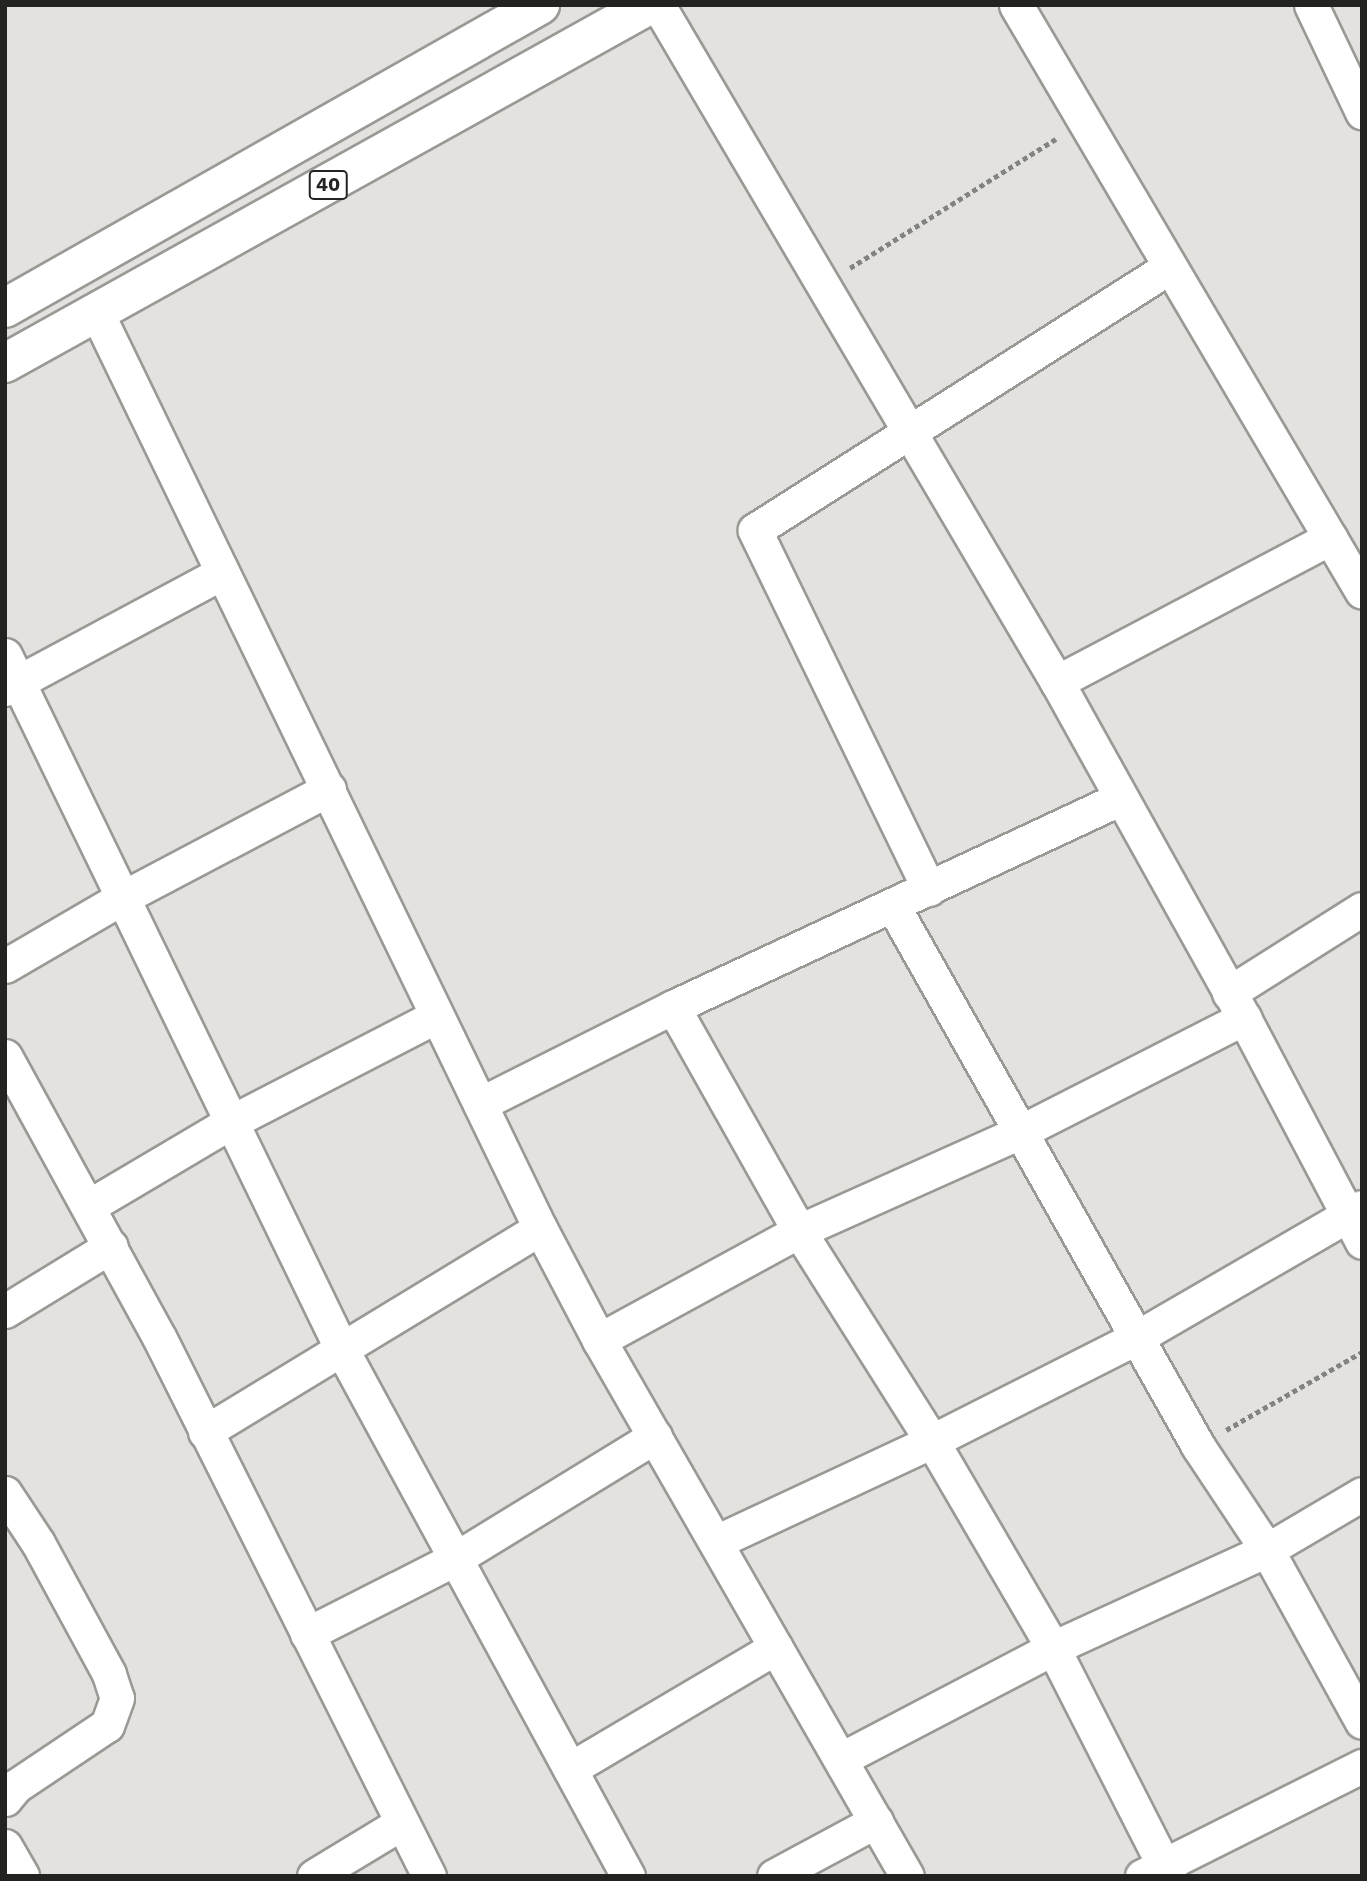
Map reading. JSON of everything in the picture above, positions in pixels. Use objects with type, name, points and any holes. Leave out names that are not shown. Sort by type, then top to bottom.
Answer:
[{"type":"highway","name":"40","points":[[5,308],[540,5]]},
{"type":"highway","name":"40","points":[[5,363],[649,5]]},
{"type":"street","points":[[658,5],[1057,682],[1357,1222],[932,1441],[718,1541]]},
{"type":"street","points":[[1016,5],[1362,592]]},
{"type":"street","points":[[1311,5],[1362,112]]},
{"type":"street","points":[[929,889],[755,530],[910,429],[1169,267]]},
{"type":"street","points":[[97,313],[540,1228],[599,1340],[843,1758],[907,1876]]},
{"type":"street","points":[[1057,682],[1330,538]]},
{"type":"street","points":[[221,573],[10,676],[233,1121],[341,1348],[453,1560],[628,1876]]},
{"type":"street","points":[[5,966],[122,898],[329,789]]},
{"type":"street","points":[[480,1104],[673,1007],[1121,798]]},
{"type":"street","points":[[893,906],[1018,1132],[1198,1446],[1267,1550],[1362,1722]]},
{"type":"street","points":[[599,1340],[799,1231],[1018,1132],[1236,1006],[1362,909]]},
{"type":"street","points":[[673,1007],[799,1231],[932,1441],[1053,1648],[1159,1873],[1362,1766]]},
{"type":"street","points":[[89,1206],[233,1121],[436,1016]]},
{"type":"street","points":[[5,1056],[111,1246],[400,1824],[429,1876]]},
{"type":"street","points":[[205,1432],[540,1228]]},
{"type":"street","points":[[5,1311],[111,1246]]},
{"type":"street","points":[[307,1634],[453,1560],[655,1436]]},
{"type":"street","points":[[5,1493],[44,1555],[108,1674],[117,1698],[107,1725],[16,1786],[5,1798]]},
{"type":"street","points":[[843,1758],[1053,1648],[1267,1550],[1362,1494]]},
{"type":"street","points":[[570,1769],[776,1647]]},
{"type":"street","points":[[775,1876],[876,1821]]},
{"type":"street","points":[[314,1876],[400,1824]]},
{"type":"street","points":[[5,1846],[22,1876]]},
{"type":"path","points":[[822,285],[1083,122]]},
{"type":"path","points":[[1198,1446],[1362,1352]]}]
